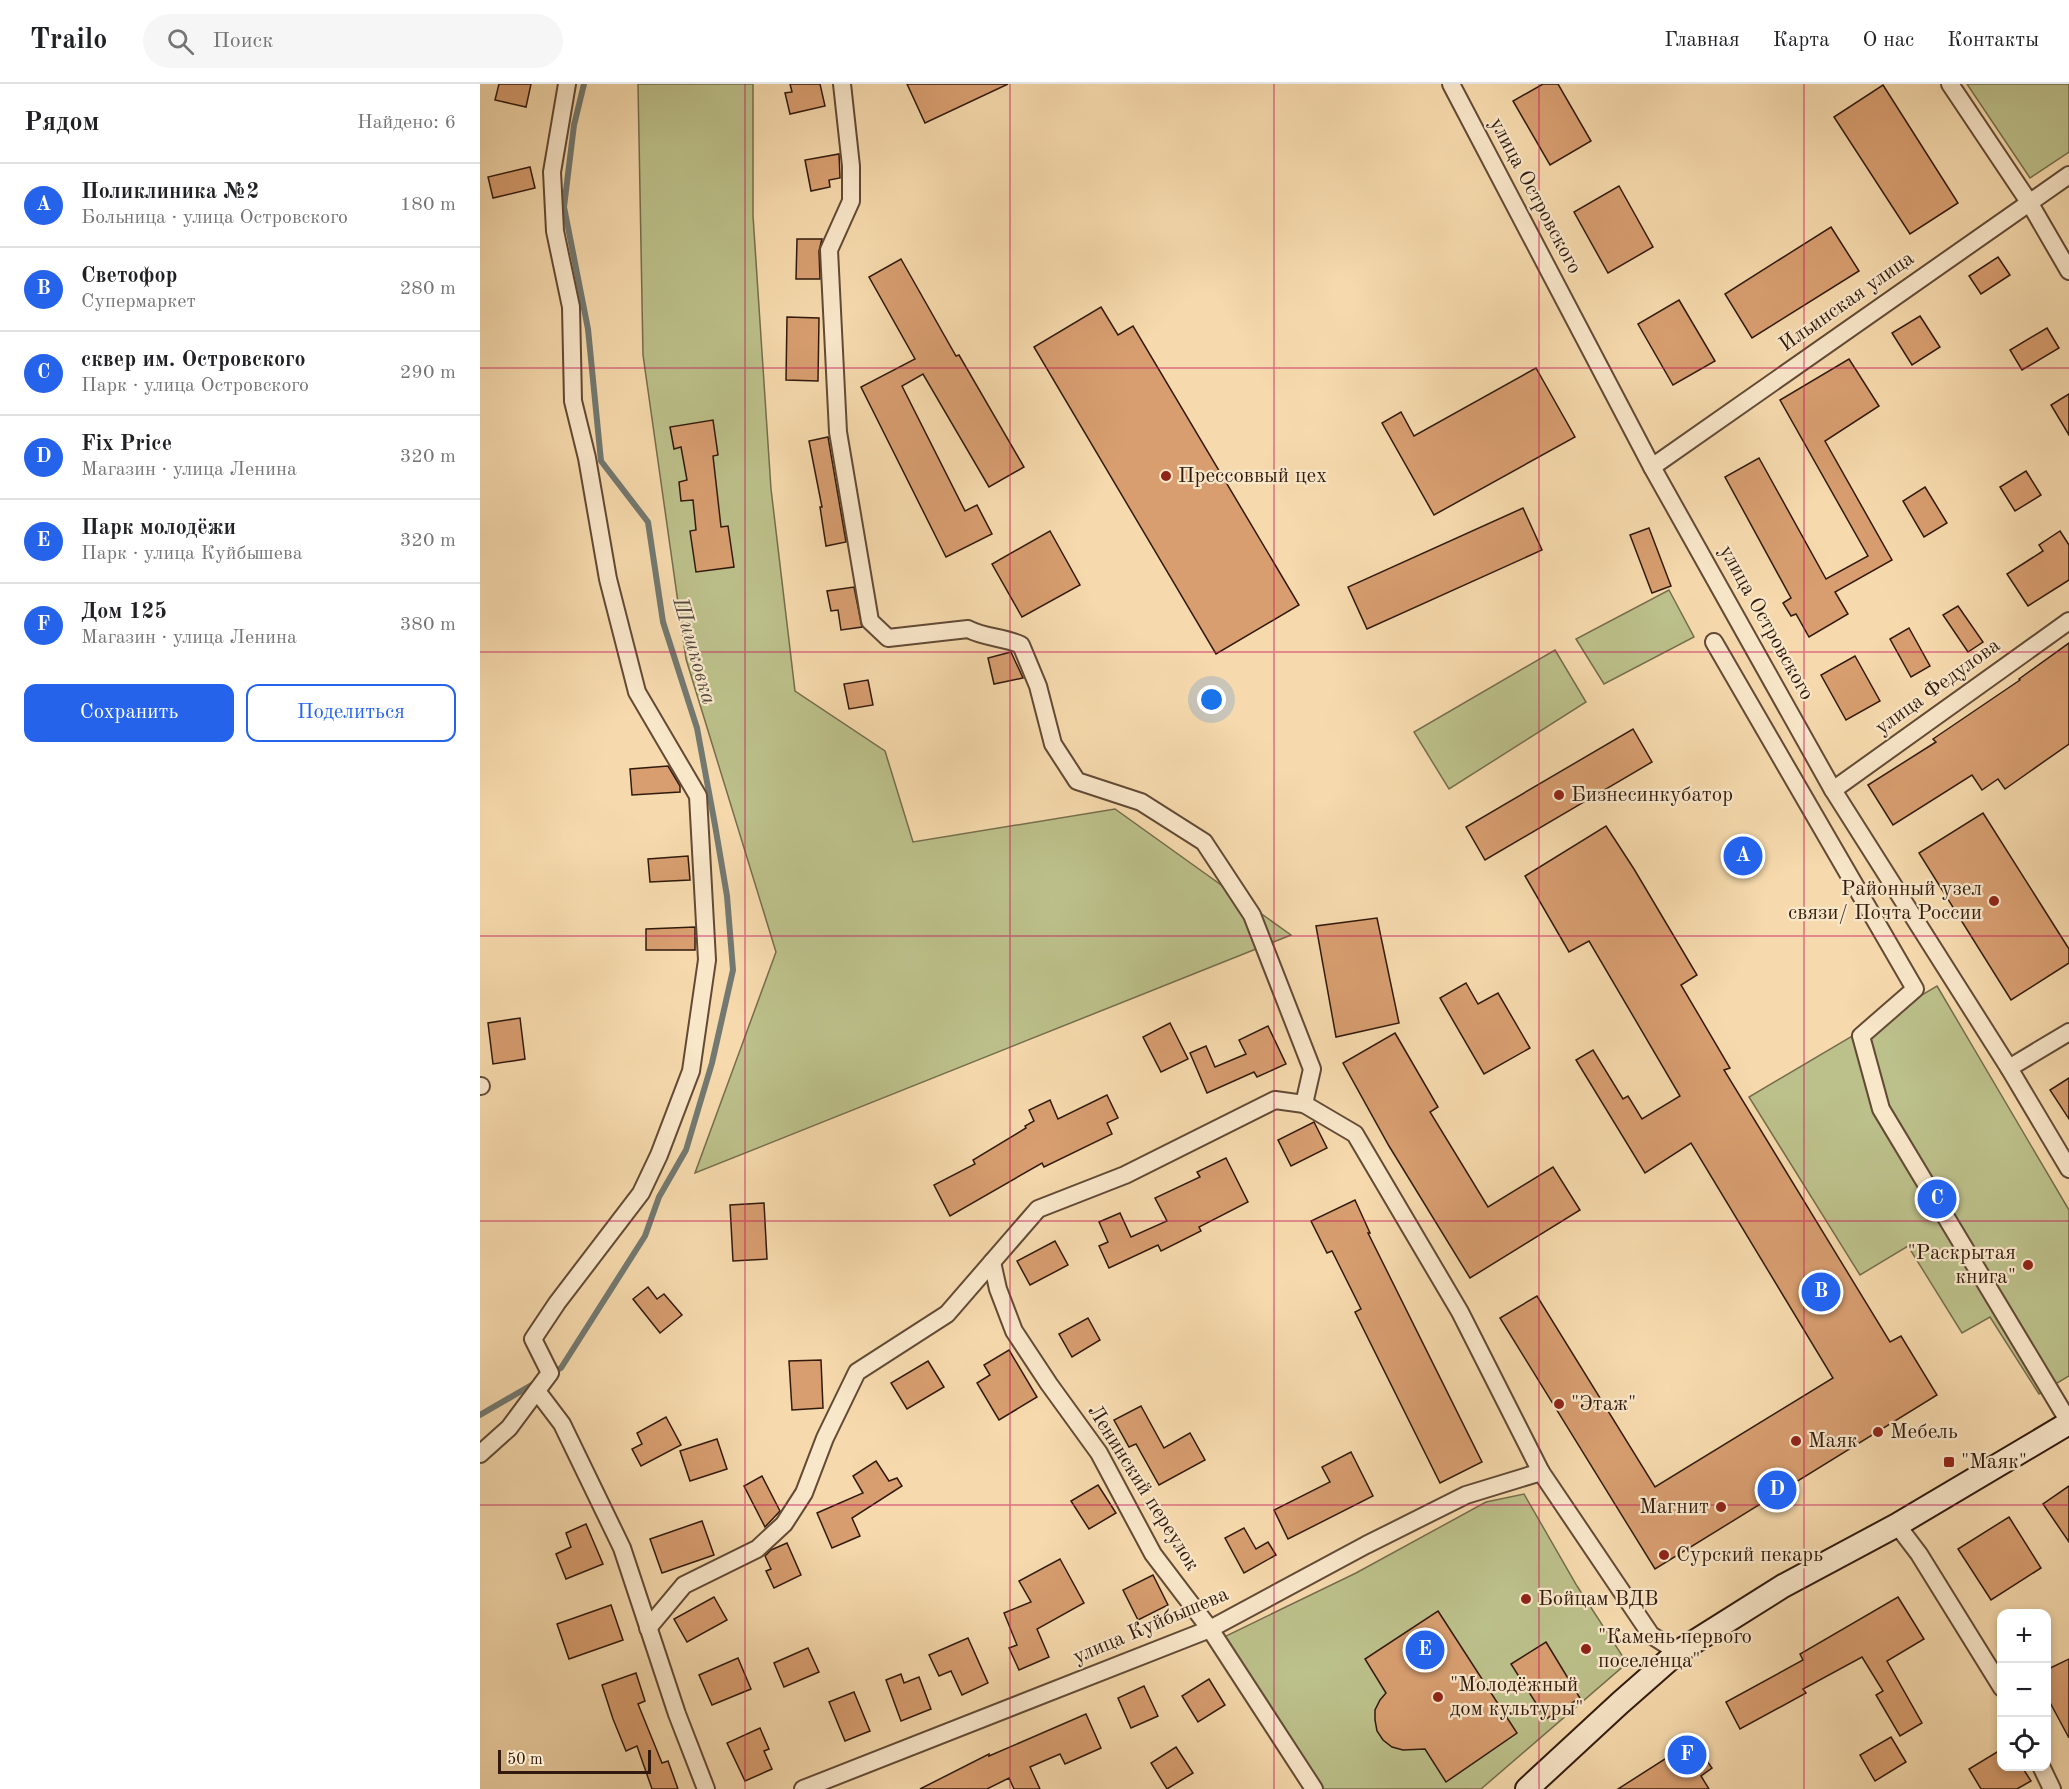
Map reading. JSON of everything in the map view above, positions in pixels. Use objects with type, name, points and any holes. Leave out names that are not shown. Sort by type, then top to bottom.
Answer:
[{"type":"main road","points":[[1527,1789],[1678,1652],[1783,1586],[1897,1525],[2069,1423]]},
{"type":"street","points":[[480,1455],[509,1428],[550,1373],[533,1339],[557,1303],[641,1193],[659,1155],[691,1071],[707,960],[698,796],[637,692],[608,579],[587,458],[573,401],[571,307],[555,231],[552,172],[567,84]]},
{"type":"street","points":[[842,84],[851,166],[851,201],[829,250],[838,420],[870,621],[888,638],[968,629],[979,635],[1009,639],[1021,645],[1038,686],[1053,744],[1077,781],[1141,802],[1204,842],[1252,915],[1312,1069],[1305,1104]]},
{"type":"street","name":"улица Островского","points":[[1451,84],[1652,467],[1833,790],[2009,1068],[2069,1169]]},
{"type":"street","points":[[1950,84],[2029,202],[2069,271]]},
{"type":"street","name":"Ильинская улица","points":[[1652,467],[2069,175]]},
{"type":"street","name":"улица Федулова","points":[[1833,790],[2069,621]]},
{"type":"street","points":[[1714,642],[1915,989],[1861,1036],[1881,1109],[2069,1423]]},
{"type":"street","points":[[2009,1068],[2069,1032]]},
{"type":"street","points":[[648,1628],[684,1585],[757,1549],[784,1524],[804,1493],[825,1438],[857,1372],[947,1314],[1038,1209],[1125,1175],[1275,1100],[1305,1104],[1355,1134],[1460,1312],[1541,1472],[1651,1635],[1678,1652]]},
{"type":"street","name":"Ленинский переулок","points":[[992,1262],[998,1289],[1014,1331],[1099,1453],[1153,1554],[1210,1629],[1314,1789]]},
{"type":"street","points":[[537,1390],[562,1424],[622,1548],[677,1714],[706,1789]]},
{"type":"street","name":"улица Куйбышева","points":[[802,1789],[1210,1629],[1366,1545],[1466,1495],[1541,1472]]},
{"type":"street","points":[[1897,1525],[1919,1554],[1997,1681]]},
{"type":"street","points":[[2043,1771],[2052,1789]]},
{"type":"green space","points":[[638,84],[753,84],[753,216],[771,489],[795,691],[885,751],[913,842],[1115,809],[1291,935],[695,1173],[776,952],[686,659],[643,355]]},
{"type":"green space","points":[[1967,84],[2069,84],[2069,152],[2030,178]]},
{"type":"green space","points":[[1669,590],[1694,637],[1604,684],[1576,639]]},
{"type":"green space","points":[[1555,650],[1586,702],[1449,789],[1414,732]]},
{"type":"green space","points":[[1937,986],[2069,1210],[2069,1376],[2039,1394],[1990,1317],[1962,1333],[1908,1246],[1860,1275],[1749,1097]]},
{"type":"green space","points":[[1524,1494],[1577,1586],[1627,1663],[1481,1789],[1315,1789],[1224,1637],[1356,1573],[1486,1502]]},
{"type":"building","points":[[499,84],[531,84],[526,107],[495,100]]},
{"type":"building","points":[[790,84],[820,84],[825,106],[790,114],[785,93],[792,92]]},
{"type":"building","points":[[907,84],[1008,84],[925,123]]},
{"type":"building","points":[[1543,84],[1558,84],[1591,141],[1550,165],[1513,101]]},
{"type":"building","points":[[1883,85],[1958,203],[1910,234],[1834,117]]},
{"type":"building","points":[[839,154],[840,178],[829,180],[830,187],[811,191],[805,160]]},
{"type":"building","points":[[530,167],[535,188],[493,198],[488,177]]},
{"type":"building","points":[[1619,186],[1653,247],[1608,273],[1574,212]]},
{"type":"building","points":[[1831,227],[1859,271],[1752,338],[1725,294]]},
{"type":"building","points":[[797,239],[822,239],[819,251],[820,279],[796,279]]},
{"type":"building","points":[[1998,257],[2010,275],[1981,294],[1969,276]]},
{"type":"building","points":[[901,259],[956,356],[959,355],[1024,467],[989,487],[923,374],[902,386],[965,511],[977,505],[992,534],[946,557],[861,387],[915,359],[869,277]]},
{"type":"building","points":[[1679,300],[1715,361],[1673,385],[1638,324]]},
{"type":"building","name":"Прессоввый цех","points":[[1101,307],[1118,335],[1133,326],[1299,605],[1216,654],[1034,347]]},
{"type":"building","points":[[1920,316],[1940,347],[1912,365],[1892,333]]},
{"type":"building","points":[[787,317],[819,318],[818,381],[786,380]]},
{"type":"building","points":[[2047,328],[2059,348],[2022,370],[2010,350]]},
{"type":"building","points":[[1849,359],[1879,406],[1825,441],[1892,560],[1835,592],[1848,614],[1809,637],[1796,614],[1791,616],[1783,603],[1791,598],[1725,477],[1759,458],[1826,579],[1868,556],[1780,400]]},
{"type":"building","points":[[1536,368],[1575,437],[1434,515],[1382,423],[1401,412],[1414,436]]},
{"type":"building","points":[[2069,394],[2069,435],[2051,405]]},
{"type":"building","points":[[713,420],[718,455],[713,456],[721,527],[728,526],[734,567],[696,572],[690,531],[696,530],[693,500],[681,501],[679,482],[687,480],[681,447],[674,449],[670,427]]},
{"type":"building","points":[[828,437],[846,542],[826,546],[820,507],[822,507],[809,441]]},
{"type":"building","points":[[2026,471],[2041,495],[2015,511],[2000,487]]},
{"type":"building","points":[[1925,487],[1947,523],[1924,537],[1903,501]]},
{"type":"building","points":[[1523,508],[1542,550],[1367,629],[1348,587]]},
{"type":"building","points":[[1649,528],[1671,586],[1652,593],[1630,535]]},
{"type":"building","points":[[1050,531],[1080,585],[1022,617],[992,564]]},
{"type":"building","points":[[2060,531],[2069,545],[2069,580],[2028,606],[2007,574],[2043,551],[2039,545]]},
{"type":"building","points":[[854,587],[862,627],[841,630],[838,610],[831,611],[827,591]]},
{"type":"building","points":[[1958,606],[1983,642],[1968,652],[1943,615]]},
{"type":"building","points":[[1909,628],[1930,666],[1911,677],[1890,639]]},
{"type":"building","points":[[2069,643],[2069,744],[2005,789],[1998,779],[1982,790],[1972,775],[1893,825],[1868,785],[1936,742],[1933,739],[2020,680]]},
{"type":"building","points":[[1011,652],[1023,678],[994,684],[988,658]]},
{"type":"building","points":[[1855,656],[1880,701],[1846,720],[1821,675]]},
{"type":"building","points":[[868,680],[873,705],[849,709],[844,684]]},
{"type":"building","name":"Бизнесинкубатор","points":[[1633,729],[1652,762],[1485,860],[1466,827]]},
{"type":"building","points":[[668,766],[680,786],[680,792],[632,795],[630,769]]},
{"type":"building","name":"Районный узел связи/ Почта России","points":[[1983,813],[2069,949],[2069,963],[2011,1000],[1919,853]]},
{"type":"building","points":[[1606,826],[1697,975],[1681,985],[1730,1068],[1724,1070],[1890,1342],[1901,1336],[1937,1395],[1655,1569],[1500,1318],[1537,1296],[1655,1487],[1833,1378],[1691,1143],[1645,1173],[1576,1060],[1593,1050],[1623,1099],[1628,1096],[1642,1119],[1680,1096],[1589,941],[1569,952],[1525,876]]},
{"type":"building","points":[[688,856],[690,880],[650,882],[648,859]]},
{"type":"building","points":[[1377,918],[1399,1023],[1336,1037],[1316,926]]},
{"type":"building","points":[[695,927],[695,950],[646,950],[646,929]]},
{"type":"building","points":[[1466,983],[1478,1004],[1498,993],[1530,1048],[1484,1074],[1440,998]]},
{"type":"building","points":[[520,1018],[525,1059],[493,1064],[488,1023]]},
{"type":"building","points":[[1170,1023],[1188,1059],[1161,1072],[1143,1037]]},
{"type":"building","points":[[1268,1026],[1286,1064],[1257,1077],[1254,1072],[1207,1093],[1190,1053],[1206,1046],[1215,1067],[1246,1054],[1239,1040]]},
{"type":"building","points":[[1395,1033],[1438,1107],[1430,1112],[1488,1207],[1553,1167],[1580,1210],[1470,1278],[1389,1146],[1343,1063]]},
{"type":"building","points":[[2069,1078],[2069,1119],[2050,1090]]},
{"type":"building","points":[[1107,1095],[1118,1118],[1107,1123],[1112,1134],[1044,1167],[1042,1163],[950,1216],[934,1185],[975,1164],[973,1160],[1026,1128],[1025,1126],[1034,1121],[1029,1110],[1050,1100],[1058,1119]]},
{"type":"building","points":[[1314,1122],[1327,1148],[1291,1166],[1278,1140]]},
{"type":"building","points":[[1226,1158],[1248,1202],[1199,1227],[1201,1231],[1161,1251],[1158,1245],[1109,1268],[1099,1246],[1108,1242],[1099,1222],[1120,1213],[1131,1237],[1167,1221],[1155,1198],[1200,1177],[1197,1172]]},
{"type":"building","points":[[1355,1200],[1370,1233],[1368,1233],[1482,1462],[1440,1483],[1355,1312],[1361,1309],[1332,1251],[1327,1253],[1311,1221]]},
{"type":"building","points":[[764,1203],[767,1259],[733,1261],[730,1205]]},
{"type":"building","points":[[1055,1241],[1068,1265],[1030,1285],[1017,1261]]},
{"type":"building","points":[[648,1287],[657,1299],[664,1294],[682,1315],[660,1333],[633,1299]]},
{"type":"building","points":[[1088,1318],[1100,1340],[1072,1357],[1059,1334]]},
{"type":"building","points":[[1009,1350],[1037,1397],[999,1420],[977,1383],[990,1375],[984,1365]]},
{"type":"building","points":[[821,1360],[823,1408],[792,1410],[789,1361]]},
{"type":"building","points":[[928,1361],[944,1387],[907,1409],[891,1383]]},
{"type":"building","points":[[1141,1406],[1164,1448],[1190,1433],[1205,1460],[1159,1485],[1136,1444],[1129,1447],[1114,1420]]},
{"type":"building","points":[[666,1417],[681,1445],[641,1466],[632,1449],[642,1444],[637,1433]]},
{"type":"building","points":[[717,1439],[727,1469],[690,1481],[680,1451]]},
{"type":"building","points":[[1351,1452],[1373,1496],[1288,1539],[1274,1510],[1330,1482],[1322,1467]]},
{"type":"building","points":[[876,1461],[889,1481],[897,1478],[902,1486],[852,1518],[860,1536],[832,1548],[817,1513],[863,1493],[853,1476]]},
{"type":"building","points":[[762,1476],[780,1511],[765,1527],[744,1486]]},
{"type":"building","points":[[1098,1485],[1116,1513],[1089,1529],[1071,1501]]},
{"type":"building","points":[[2069,1486],[2069,1542],[2043,1504]]},
{"type":"building","points":[[2009,1517],[2041,1568],[1991,1600],[1958,1549]]},
{"type":"building","points":[[702,1521],[714,1555],[662,1573],[650,1539]]},
{"type":"building","points":[[586,1524],[603,1564],[566,1579],[556,1554],[571,1547],[566,1533]]},
{"type":"building","points":[[1244,1528],[1256,1549],[1268,1542],[1276,1555],[1244,1573],[1225,1538]]},
{"type":"building","points":[[787,1543],[801,1575],[774,1588],[766,1571],[771,1569],[765,1556],[771,1550]]},
{"type":"building","points":[[1060,1559],[1084,1603],[1037,1629],[1049,1657],[1019,1670],[1009,1648],[1017,1645],[1004,1613],[1031,1602],[1019,1581]]},
{"type":"building","points":[[1153,1575],[1168,1605],[1138,1620],[1123,1590]]},
{"type":"building","points":[[714,1597],[727,1620],[687,1642],[674,1619]]},
{"type":"building","points":[[1898,1597],[1924,1639],[1887,1661],[1922,1723],[1900,1736],[1876,1695],[1883,1691],[1862,1657],[1803,1689],[1806,1693],[1740,1729],[1726,1702],[1803,1660],[1800,1654]]},
{"type":"building","points":[[611,1605],[623,1640],[569,1659],[557,1624]]},
{"type":"building","name":"\"Молодёжный дом культуры\"","points":[[1438,1611],[1517,1733],[1446,1782],[1425,1749],[1403,1750],[1392,1747],[1377,1731],[1375,1710],[1386,1693],[1365,1659]]},
{"type":"building","points":[[968,1638],[988,1683],[962,1695],[951,1671],[939,1676],[929,1655]]},
{"type":"building","points":[[1546,1642],[1580,1698],[1546,1719],[1511,1664]]},
{"type":"building","points":[[808,1648],[819,1672],[784,1687],[774,1663]]},
{"type":"building","points":[[738,1658],[751,1689],[712,1705],[699,1675]]},
{"type":"building","points":[[2069,1659],[2069,1738],[2051,1704],[2051,1668]]},
{"type":"building","points":[[636,1673],[645,1701],[638,1704],[662,1763],[668,1761],[678,1789],[652,1789],[637,1746],[626,1751],[613,1719],[602,1685]]},
{"type":"building","points":[[901,1674],[904,1683],[919,1677],[931,1709],[901,1721],[886,1680]]},
{"type":"building","points":[[1209,1679],[1225,1705],[1198,1722],[1182,1696]]},
{"type":"building","points":[[1144,1686],[1158,1716],[1131,1728],[1118,1698]]},
{"type":"building","points":[[854,1692],[870,1731],[845,1741],[829,1702]]},
{"type":"building","points":[[1086,1714],[1101,1748],[1065,1764],[1060,1754],[1030,1767],[1040,1789],[1014,1789],[1009,1778],[987,1789],[920,1789],[989,1754],[989,1756]]},
{"type":"building","points":[[760,1728],[769,1749],[764,1751],[772,1769],[745,1781],[727,1743]]},
{"type":"building","points":[[1891,1737],[1906,1762],[1875,1781],[1860,1755]]},
{"type":"building","points":[[1693,1741],[1712,1768],[1701,1776],[1709,1789],[1618,1789]]},
{"type":"building","points":[[1176,1747],[1193,1773],[1167,1789],[1151,1763]]},
{"type":"building","points":[[1997,1752],[1997,1771],[2025,1771],[2031,1781],[2017,1789],[1981,1789],[1969,1769]]},
{"type":"waterway","name":"Шишковка","points":[[552,1373],[561,1368],[645,1236],[659,1197],[686,1150],[712,1063],[733,970],[727,896],[697,728],[663,622],[648,522],[601,461],[588,329],[564,207],[574,125],[584,84]]},
{"type":"waterway","points":[[480,1415],[535,1383]]},
{"type":"place","name":"Прессоввый цех","points":[[1166,476]]},
{"type":"place","name":"Бизнесинкубатор","points":[[1559,795]]},
{"type":"place","name":"Поликлиника №2","points":[[1743,856]]},
{"type":"place","name":"Районный узел связи/ Почта России","points":[[1994,901]]},
{"type":"place","name":"сквер им. Островского","points":[[1937,1199]]},
{"type":"place","name":"\"Раскрытая книга\"","points":[[2028,1265]]},
{"type":"place","name":"Светофор","points":[[1821,1292]]},
{"type":"place","name":"\"Этаж\"","points":[[1559,1404]]},
{"type":"place","name":"Мебель","points":[[1878,1432]]},
{"type":"place","name":"Maяк","points":[[1796,1441]]},
{"type":"place","name":"\"Маяк\"","points":[[1949,1462]]},
{"type":"place","name":"Fix Price","points":[[1777,1490]]},
{"type":"place","name":"Магнит","points":[[1721,1507]]},
{"type":"place","name":"Сурский пекарь","points":[[1664,1555]]},
{"type":"place","name":"Бойцам ВДВ","points":[[1526,1599]]},
{"type":"place","name":"\"Камень первого поселенца\"","points":[[1586,1649]]},
{"type":"place","name":"Парк молодёжи","points":[[1425,1650]]},
{"type":"place","name":"\"Молодёжный дом культуры\"","points":[[1438,1697]]},
{"type":"place","name":"Дом 125","points":[[1687,1755]]}]
